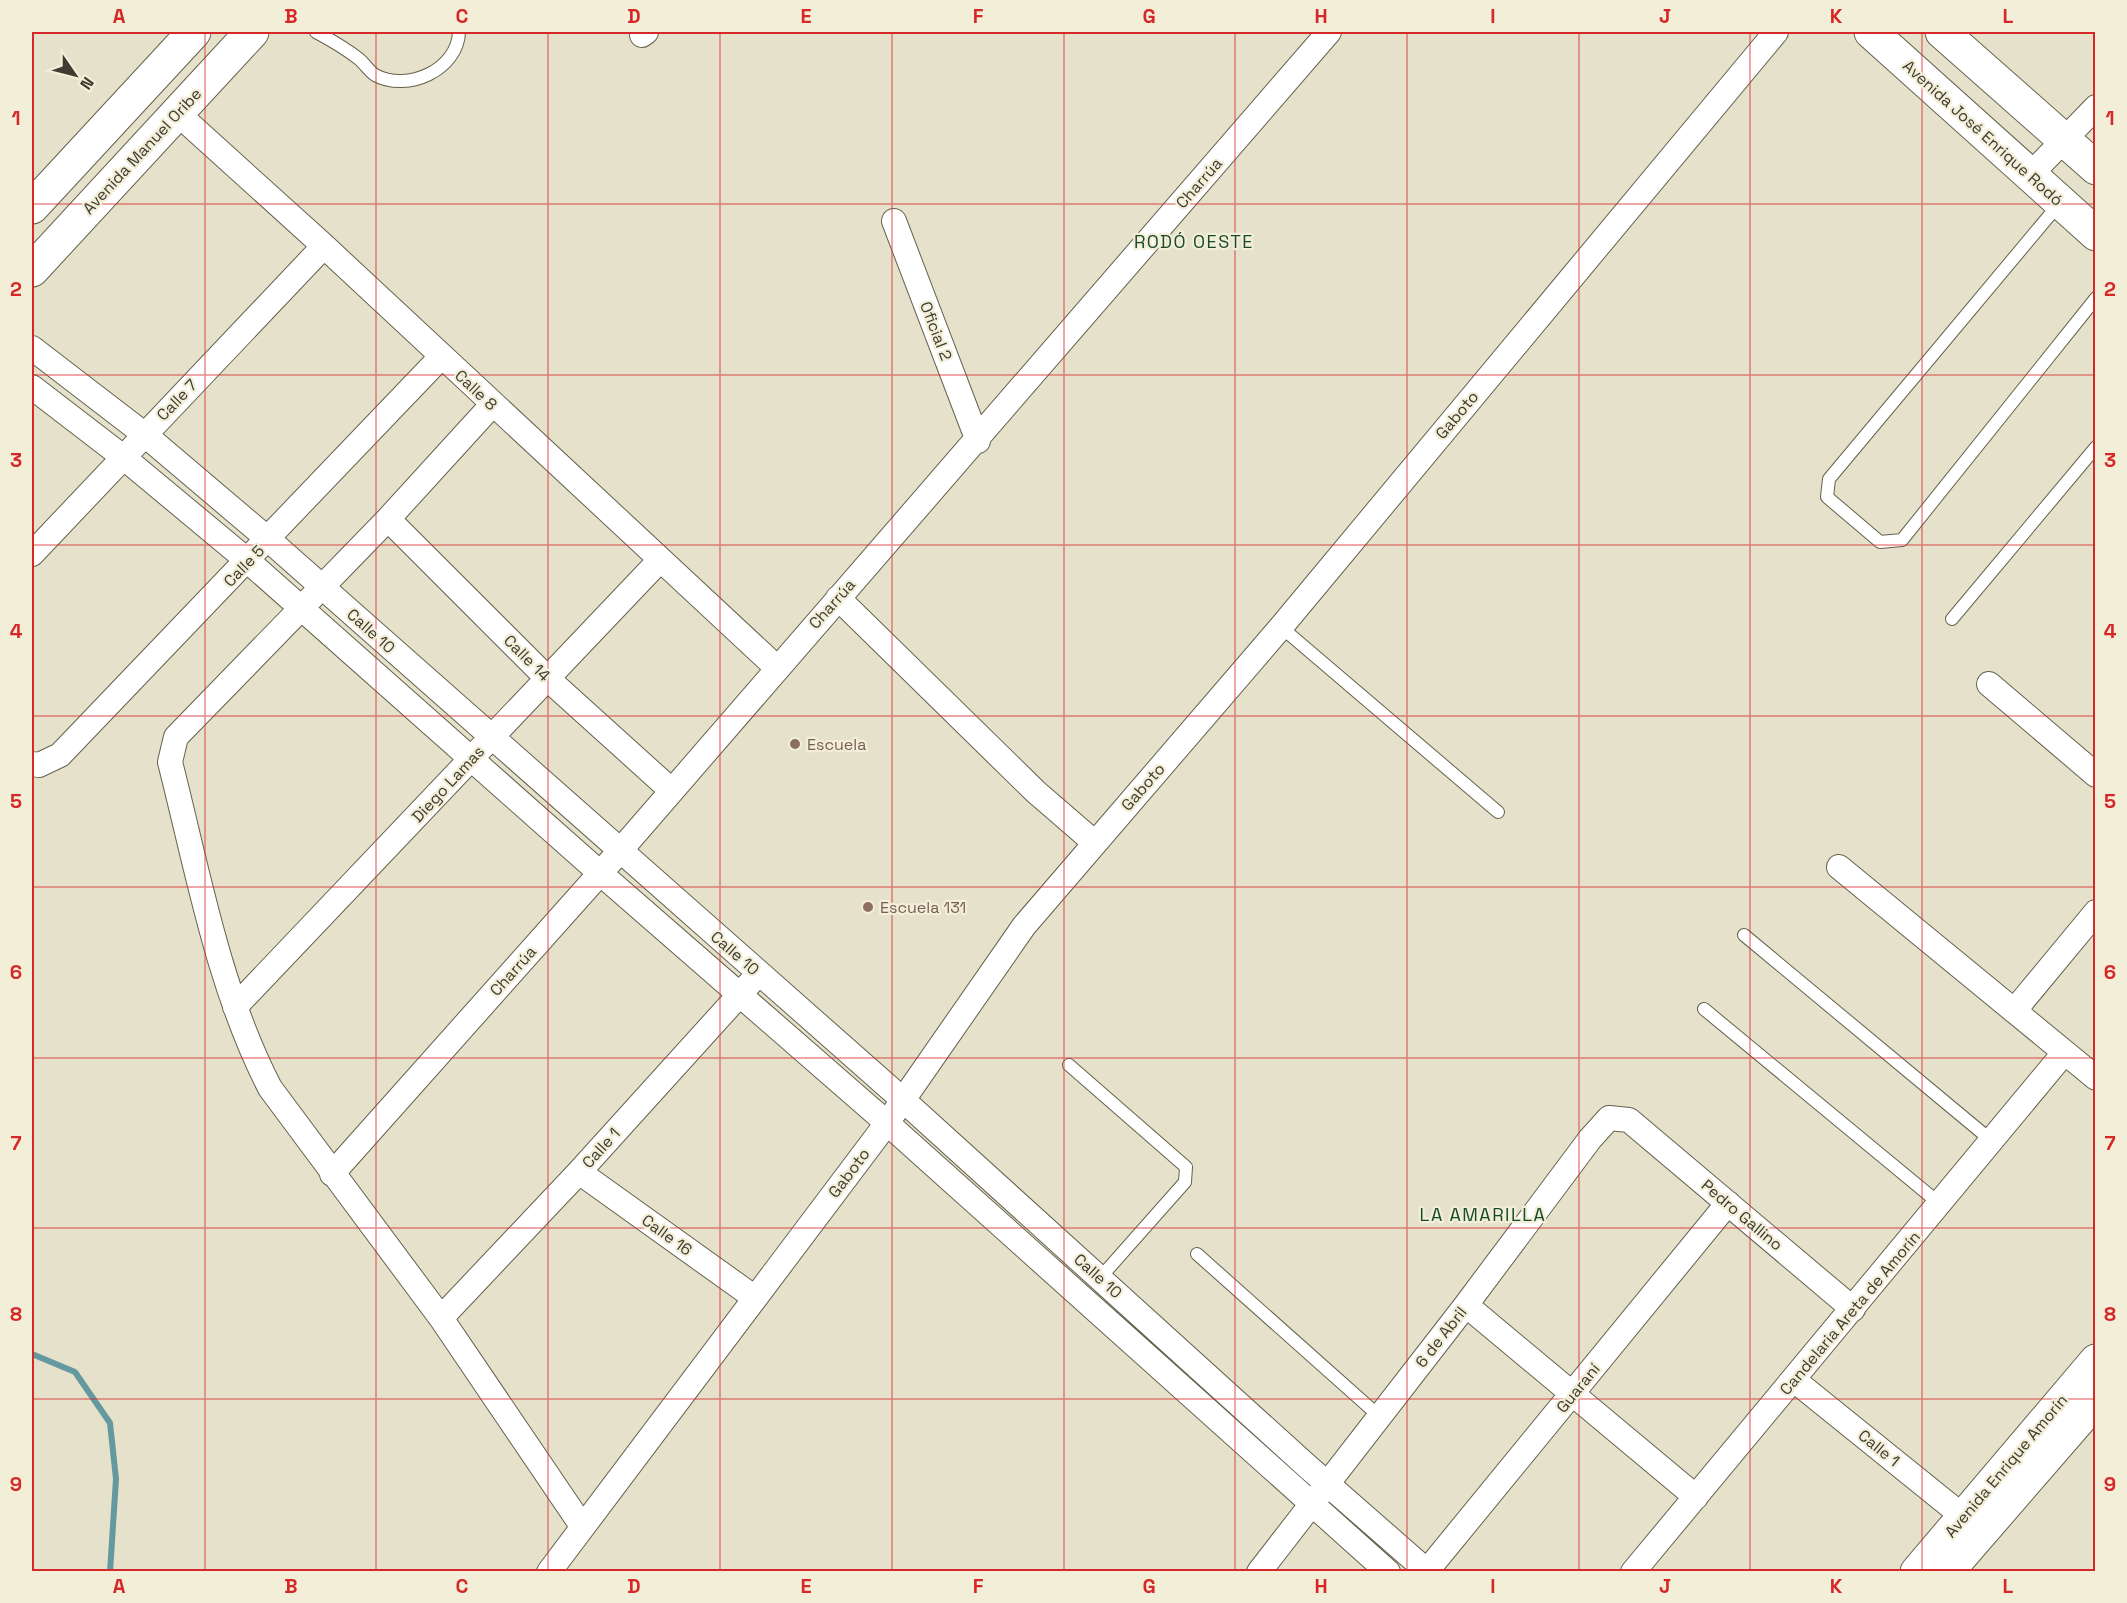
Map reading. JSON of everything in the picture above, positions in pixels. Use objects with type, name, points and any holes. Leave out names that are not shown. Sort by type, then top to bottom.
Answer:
[{"type":"street","points":[[32,207],[194,32]]},
{"type":"street","name":"Avenida Manuel Oribe","points":[[32,270],[252,32]]},
{"type":"street","name":"Charrúa","points":[[332,1174],[619,852],[776,667],[978,441],[1327,32]]},
{"type":"street","name":"Gaboto","points":[[549,1572],[887,1123],[1024,926],[1281,627],[1776,32]]},
{"type":"street","name":"Avenida José Enrique Rodó","points":[[1871,32],[2096,234]]},
{"type":"street","points":[[1942,32],[2086,157]]},
{"type":"street","points":[[2086,157],[2096,107]]},
{"type":"street","name":"Calle 8","points":[[177,113],[324,246],[492,405],[776,667]]},
{"type":"street","points":[[2031,174],[2086,157]]},
{"type":"street","name":"Oficial 2","points":[[894,221],[978,441]]},
{"type":"street","name":"Calle 7","points":[[32,554],[324,246]]},
{"type":"street","name":"Calle 10","points":[[32,348],[144,434],[322,587],[619,852],[902,1099],[1327,1484],[1427,1571]]},
{"type":"street","name":"Calle 5","points":[[35,764],[60,755],[441,357]]},
{"type":"street","name":"Calle 10","points":[[32,387],[123,457],[248,561],[600,873],[887,1123],[1388,1572]]},
{"type":"street","points":[[492,405],[388,519],[176,737],[170,762],[236,1007],[251,1051],[270,1088],[441,1318],[582,1526]]},
{"type":"street","name":"Calle 14","points":[[388,519],[548,679],[672,791]]},
{"type":"street","name":"Diego Lamas","points":[[236,1007],[660,560]]},
{"type":"street","points":[[838,598],[1036,792],[1095,843]]},
{"type":"street","points":[[1989,684],[2096,775]]},
{"type":"street","points":[[1839,867],[2096,1078]]},
{"type":"street","points":[[2014,1011],[2096,912]]},
{"type":"street","name":"Calle 1","points":[[441,1318],[579,1173],[758,974]]},
{"type":"street","name":"Candelaria Areta de Amorín","points":[[1633,1572],[1854,1310],[2064,1053]]},
{"type":"street","name":"6 de Abril","points":[[1259,1572],[1466,1305],[1590,1138],[1609,1118],[1629,1120]]},
{"type":"street","name":"Pedro Gallino","points":[[1629,1120],[1854,1310]]},
{"type":"street","name":"Calle 16","points":[[579,1173],[754,1298]]},
{"type":"street","name":"Guaraní","points":[[1427,1571],[1728,1203]]},
{"type":"street","points":[[1466,1305],[1696,1497]]},
{"type":"street","name":"Avenida Enrique Amorín","points":[[1917,1572],[1973,1524],[2087,1405],[2096,1361]]},
{"type":"street","name":"Calle 1","points":[[1794,1380],[1973,1524]]},
{"type":"street","name":"Avenida Enrique Amorín","points":[[1947,1572],[1973,1524]]},
{"type":"lane","points":[[316,32],[337,43],[375,75],[404,81],[437,72],[459,42],[459,32]]},
{"type":"lane","points":[[2060,203],[1829,479],[1827,497],[1880,542],[1902,540],[2096,298]]},
{"type":"lane","points":[[1952,619],[2096,447]]},
{"type":"lane","points":[[1281,627],[1498,812]]},
{"type":"lane","points":[[1744,935],[1992,1141]]},
{"type":"lane","points":[[1704,1009],[1940,1204]]},
{"type":"lane","points":[[1069,1065],[1186,1167],[1185,1182],[1100,1278]]},
{"type":"lane","points":[[1197,1254],[1379,1416]]},
{"type":"waterway","points":[[32,1354],[75,1372],[110,1423],[116,1479],[110,1572]]},
{"type":"place","name":"Escuela","points":[[795,744]]},
{"type":"place","name":"Escuela 131","points":[[868,907]]},
{"type":"district","name":"RODÓ OESTE","points":[[1194,241]]},
{"type":"district","name":"LA AMARILLA","points":[[1483,1214]]}]
